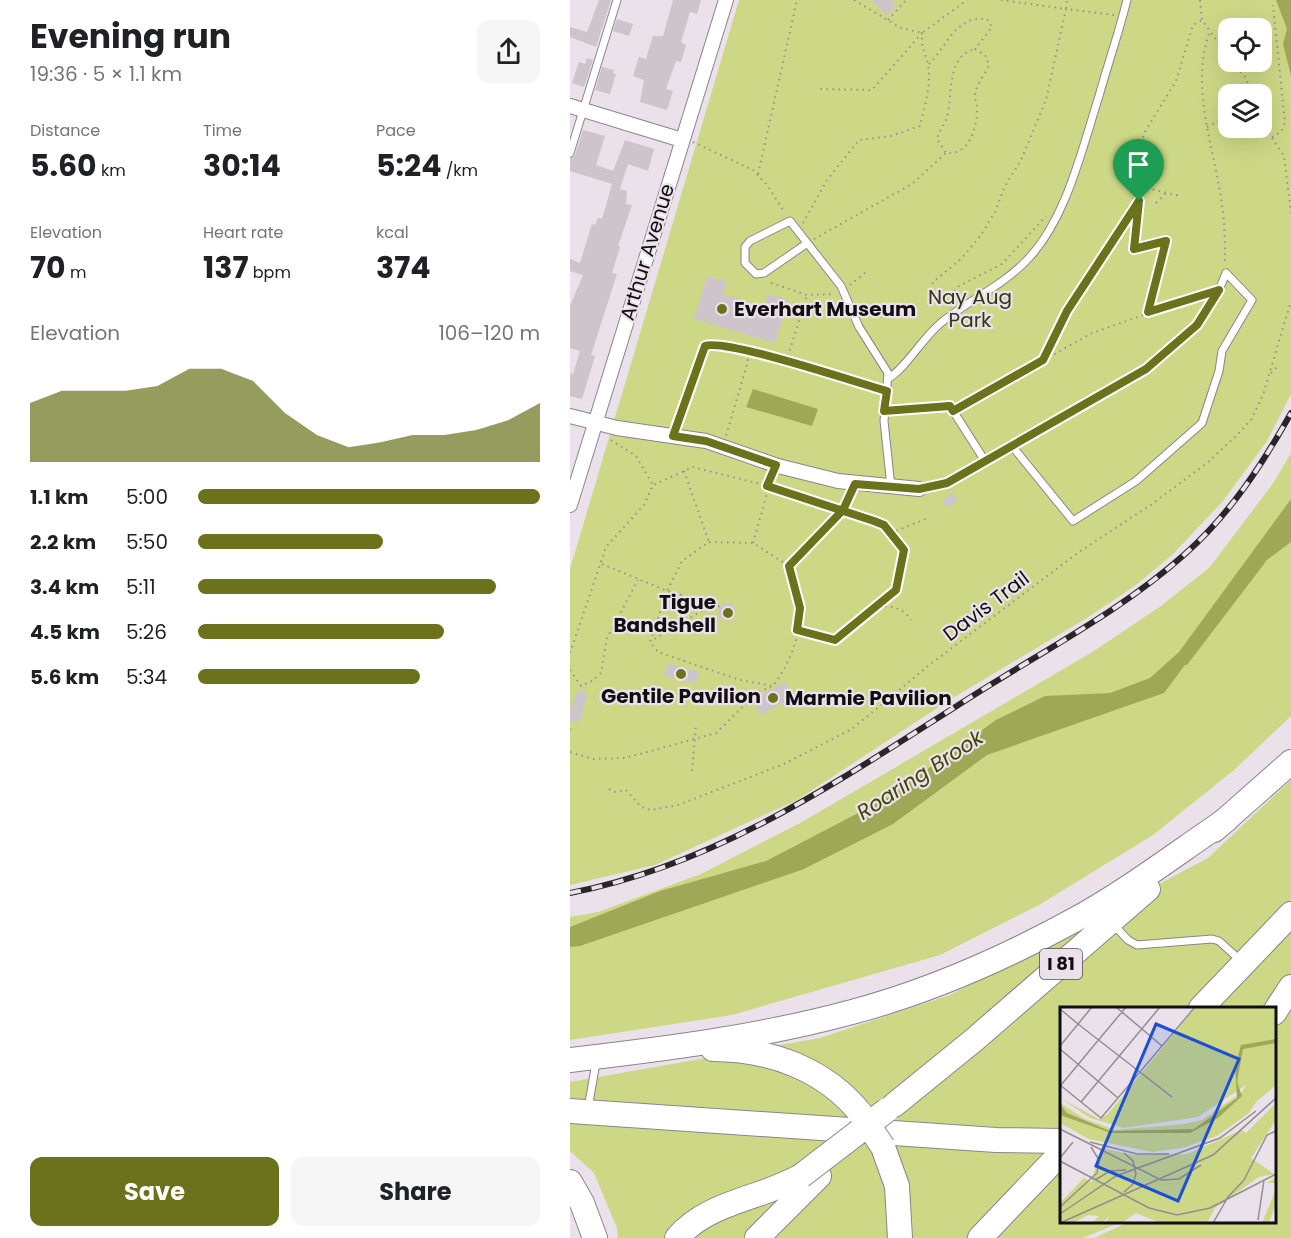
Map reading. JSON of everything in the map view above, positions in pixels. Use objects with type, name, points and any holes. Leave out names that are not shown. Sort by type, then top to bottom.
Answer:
[{"type":"highway","name":"I 81","points":[[757,1238],[810,1176],[974,1040],[1291,762]]},
{"type":"highway","points":[[570,1060],[666,1049],[852,1012],[952,978],[1078,918],[1226,820]]},
{"type":"highway","points":[[1202,1007],[1291,914]]},
{"type":"highway","points":[[1276,1010],[1291,987]]},
{"type":"highway","points":[[666,1049],[727,1049],[792,1062],[830,1083],[861,1114],[883,1147],[897,1185],[900,1238]]},
{"type":"highway","points":[[579,1112],[996,1140],[1060,1150]]},
{"type":"highway","points":[[980,1238],[1060,1151]]},
{"type":"highway","points":[[677,1238],[707,1214],[810,1176]]},
{"type":"highway","points":[[570,1182],[582,1203],[595,1238]]},
{"type":"street","name":"Arthur Avenue","points":[[570,505],[726,0]]},
{"type":"street","points":[[577,108],[682,140]]},
{"type":"street","points":[[570,416],[594,426],[706,441],[776,465],[855,484],[919,489]]},
{"type":"lane","points":[[570,153],[577,108],[617,0]]},
{"type":"lane","points":[[889,378],[900,370],[924,338],[939,324],[966,303],[1000,283],[1027,260],[1050,231],[1085,140],[1127,0]]},
{"type":"lane","points":[[806,244],[764,273],[756,274],[750,270],[743,255],[750,241],[790,221],[844,292],[859,327],[881,360],[889,378],[884,411],[891,487]]},
{"type":"lane","points":[[919,489],[947,483],[1146,369],[1197,325],[1219,290],[1226,273],[1252,300],[1222,351],[1219,371],[1202,423],[1136,481],[1073,521],[1012,446]]},
{"type":"lane","points":[[884,411],[950,406],[985,462]]},
{"type":"lane","points":[[1111,921],[1128,940],[1137,945],[1212,939],[1220,941],[1244,963]]},
{"type":"lane","points":[[579,1112],[597,1057]]},
{"type":"path","points":[[758,174],[797,0]]},
{"type":"path","points":[[854,0],[901,28],[922,33]]},
{"type":"path","points":[[888,20],[906,0]]},
{"type":"path","points":[[820,89],[872,90],[922,33],[967,0]]},
{"type":"path","points":[[1002,0],[1123,16]]},
{"type":"path","points":[[930,302],[933,282],[962,258],[981,235],[995,212],[1005,186],[1021,160],[1046,100],[1067,0]]},
{"type":"path","points":[[1200,0],[1202,20],[1209,34],[1218,44]]},
{"type":"path","points":[[1273,5],[1285,123],[1281,132],[1272,137],[1284,156],[1291,213]]},
{"type":"path","points":[[928,65],[954,30],[977,20],[987,19],[992,27],[975,49],[963,55],[953,72],[946,120],[937,139],[946,153]]},
{"type":"path","points":[[1043,360],[1067,311],[1147,188],[1143,135],[1176,81],[1193,24],[1202,20]]},
{"type":"path","points":[[797,233],[827,180],[859,140],[891,136],[920,126],[927,96],[928,65],[921,50],[922,33]]},
{"type":"path","points":[[1209,34],[1204,49],[1203,64],[1206,127],[1222,205],[1226,273]]},
{"type":"path","points":[[806,244],[912,184],[946,153],[957,153],[965,149],[972,134],[977,105],[975,95],[989,65],[985,55],[975,49]]},
{"type":"path","points":[[1206,127],[1218,121]]},
{"type":"path","points":[[682,140],[703,146],[758,174],[790,221]]},
{"type":"path","points":[[1147,188],[1180,196]]},
{"type":"path","points":[[1156,203],[1166,193]]},
{"type":"path","points":[[1139,201],[1134,249],[1166,241],[1148,312]]},
{"type":"path","points":[[946,300],[959,286],[1002,264],[1046,216],[1060,208]]},
{"type":"path","points":[[771,283],[807,295],[844,292],[866,272]]},
{"type":"path","points":[[953,411],[1092,333],[1148,312],[1219,290]]},
{"type":"path","points":[[786,362],[807,295]]},
{"type":"path","name":"Davis Trail","points":[[609,789],[614,792],[626,790],[641,807],[651,810],[678,805],[784,764],[852,729],[928,666],[1078,552],[1152,504],[1207,463],[1251,420],[1269,375],[1291,301]]},
{"type":"path","points":[[673,436],[705,346],[713,343],[887,391]]},
{"type":"path","points":[[723,446],[748,362],[747,355],[740,349]]},
{"type":"path","points":[[1269,375],[1278,366]]},
{"type":"path","points":[[594,426],[636,456],[653,485]]},
{"type":"path","points":[[753,543],[767,486],[776,465]]},
{"type":"path","points":[[570,653],[606,547],[644,505],[653,485],[693,467],[767,486],[884,525],[904,550],[903,568],[896,590],[835,640],[797,630]]},
{"type":"path","points":[[684,471],[709,542]]},
{"type":"path","points":[[789,566],[843,510],[855,484]]},
{"type":"path","points":[[891,533],[928,518]]},
{"type":"path","points":[[570,752],[593,759],[625,758],[716,734],[758,692],[774,686],[783,673],[797,630],[800,608],[789,566],[753,543],[709,542],[682,561],[667,591],[650,642]]},
{"type":"path","points":[[602,564],[667,591],[720,606],[705,609],[650,642]]},
{"type":"path","points":[[570,670],[581,686],[592,681],[601,673],[607,638],[638,579]]},
{"type":"path","points":[[879,606],[892,606],[905,612],[912,620]]},
{"type":"path","points":[[650,642],[658,652],[740,680],[774,686]]},
{"type":"path","points":[[692,771],[696,725]]},
{"type":"green space","name":"Nay Aug Park","points":[[739,0],[1291,0],[1291,394],[1267,441],[1223,501],[1172,555],[1136,585],[1087,618],[951,699],[797,800],[655,865],[570,885],[570,569]]},
{"type":"green space","points":[[1291,453],[1291,716],[1234,770],[1153,835],[1039,905],[940,955],[732,1015],[570,1040],[570,917],[598,912],[701,874],[802,822],[1094,651],[1161,606],[1210,567],[1274,482]]},
{"type":"green space","points":[[1291,780],[1291,994],[1275,1007],[1060,1007],[1060,1223],[1119,1223],[1083,1238],[618,1238],[617,1228],[594,1173],[570,1151],[570,1082],[820,1038],[950,995],[1208,858]]},
{"type":"green space","points":[[1291,1006],[1291,1238],[1094,1238],[1127,1223],[1276,1223],[1276,1028]]},
{"type":"water","points":[[1276,0],[1291,0],[1291,76],[1283,44],[1287,29]]},
{"type":"water","points":[[753,389],[818,409],[812,426],[746,407]]},
{"type":"water","points":[[1291,499],[1291,542],[1259,566],[1164,693],[987,755],[893,824],[804,869],[580,946],[570,947],[570,927],[660,891],[766,861],[887,798],[996,720],[1045,696],[1110,693],[1150,678],[1179,652]]},
{"type":"building","points":[[599,0],[611,0],[596,47],[570,37],[570,27],[587,32]]},
{"type":"building","points":[[673,0],[701,0],[697,14],[690,12],[681,42],[686,45],[681,62],[676,61],[666,89],[673,91],[667,110],[640,102],[644,80],[633,76],[639,57],[646,59],[653,36],[663,36]]},
{"type":"building","points":[[871,0],[891,0],[896,5],[887,15]]},
{"type":"building","points":[[617,19],[633,24],[629,36],[613,31]]},
{"type":"building","points":[[587,58],[593,60],[584,87],[572,83],[579,62],[585,64]]},
{"type":"building","points":[[602,67],[614,70],[613,73],[616,74],[610,94],[595,90]]},
{"type":"building","points":[[583,130],[605,136],[596,165],[613,171],[625,140],[654,149],[648,171],[628,164],[620,189],[627,191],[626,204],[632,205],[618,246],[620,247],[612,273],[617,274],[591,355],[595,356],[582,399],[570,396],[570,373],[573,374],[580,351],[570,348],[570,306],[583,275],[570,271],[570,259],[580,263],[592,224],[595,225],[598,218],[601,219],[603,216],[612,184],[570,171],[570,159],[575,155]]},
{"type":"building","name":"Everhart Museum","points":[[707,276],[727,282],[723,294],[764,307],[768,294],[788,300],[775,343],[694,319]]},
{"type":"building","points":[[951,493],[958,499],[949,508],[942,502]]},
{"type":"building","name":"Tigue Bandshell","points":[[727,603],[733,606],[736,612],[733,618],[727,621],[721,618],[718,612],[721,606]]},
{"type":"building","name":"Gentile Pavilion","points":[[668,663],[699,672],[695,684],[664,675]]},
{"type":"building","name":"Marmie Pavilion","points":[[785,682],[793,697],[760,715],[752,699]]},
{"type":"building","points":[[583,690],[587,695],[581,718],[575,723],[570,720],[570,711],[577,691]]},
{"type":"waterway","name":"Roaring Brook","points":[[1186,663],[1263,562]]},
{"type":"railway","points":[[570,893],[628,879],[683,860],[789,809],[1115,607],[1163,573],[1185,554],[1231,506],[1257,470],[1291,413]]},
{"type":"place","name":"Everhart Museum","points":[[722,309]]},
{"type":"place","name":"Tigue Bandshell","points":[[728,613]]},
{"type":"place","name":"Gentile Pavilion","points":[[681,674]]},
{"type":"place","name":"Marmie Pavilion","points":[[773,698]]},
{"type":"route","points":[[1139,201],[1067,311],[1043,360],[953,411],[950,406],[884,411],[887,391],[740,349],[713,343],[705,346],[673,436],[706,441],[776,465],[767,486],[843,510],[884,525],[904,550],[903,568],[896,590],[835,640],[820,638],[797,630],[800,608],[789,566],[843,510],[855,484],[919,489],[947,483],[1146,369],[1197,325],[1219,290],[1148,312],[1166,241],[1134,249],[1139,201]]}]
